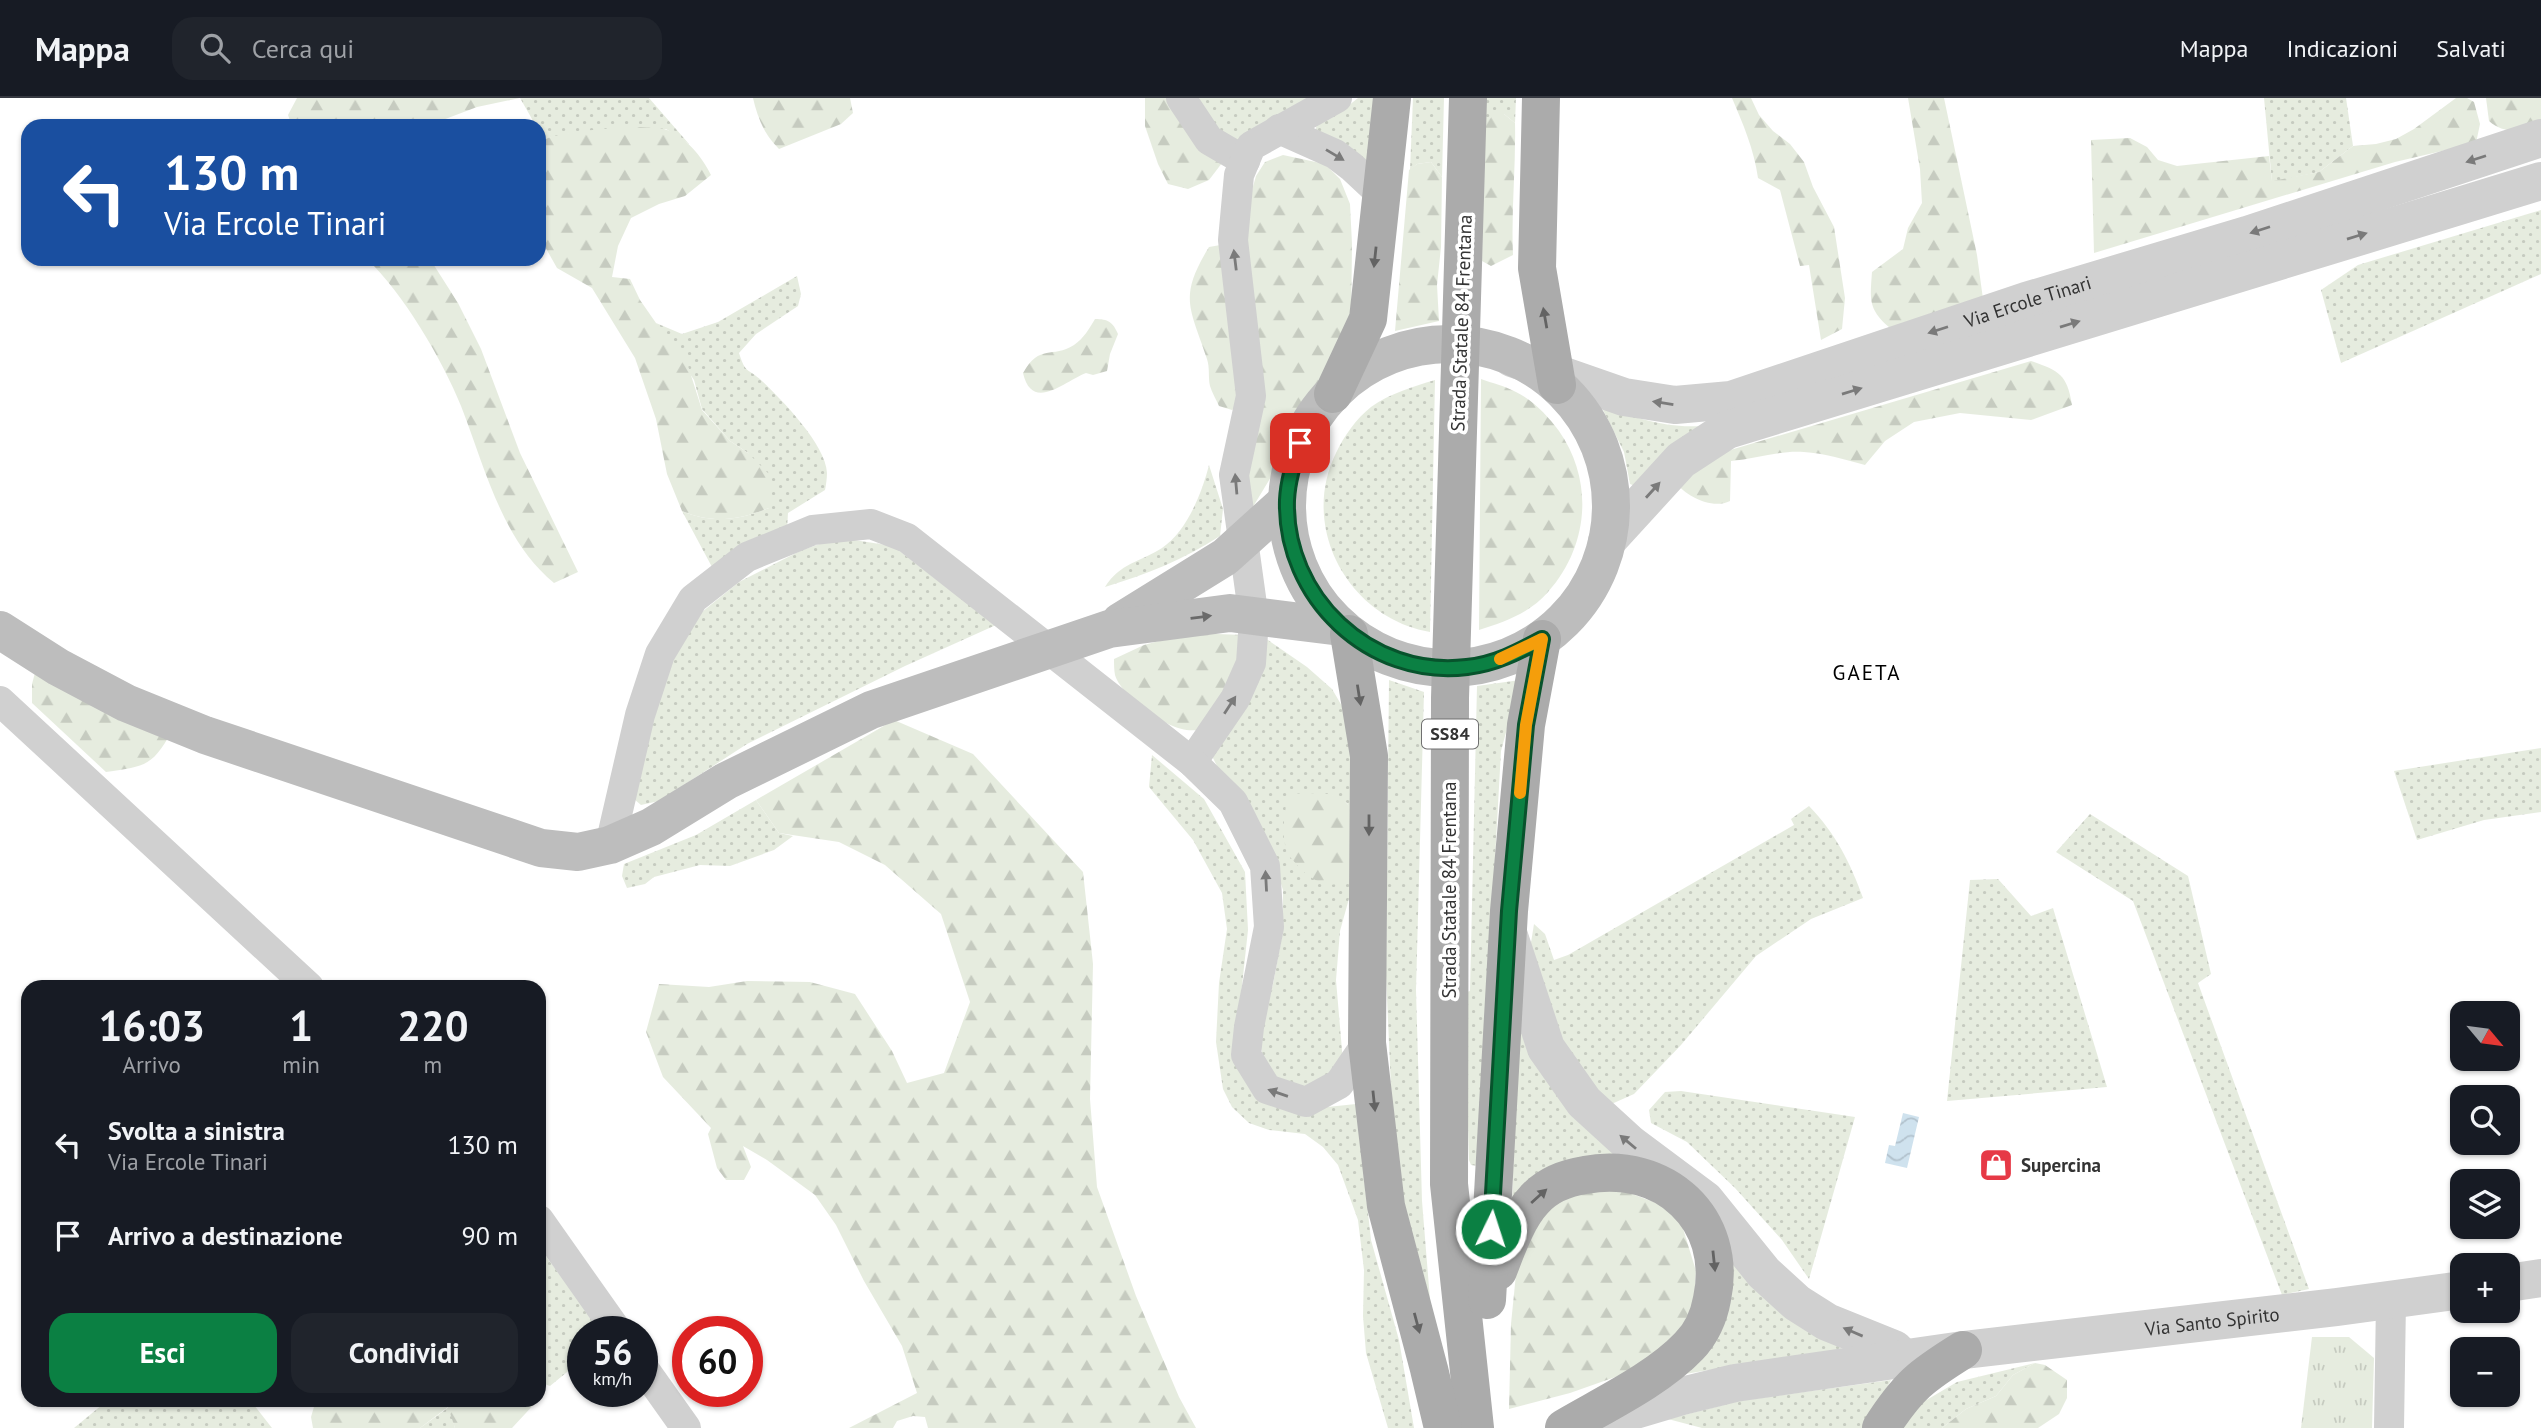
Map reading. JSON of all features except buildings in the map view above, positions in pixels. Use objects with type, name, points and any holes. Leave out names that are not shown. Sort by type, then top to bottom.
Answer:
[{"type":"main road","points":[[1333,394],[1368,319],[1392,98]]},
{"type":"main road","name":"Strada Statale 84 Frentana","points":[[1468,98],[1450,698],[1449,1184],[1475,1428]]},
{"type":"main road","points":[[1541,98],[1537,268],[1556,379]]},
{"type":"main road","name":"Via Ercole Tinari","points":[[1455,344],[1501,353],[1525,362],[1556,379],[1585,417],[1604,456],[1611,499],[1607,541],[1594,579],[1572,612],[1542,639],[1507,658],[1468,667],[1437,668],[1405,663],[1376,651],[1345,631],[1322,608],[1302,575],[1290,539],[1287,500],[1291,471],[1300,443],[1314,417],[1333,394],[1359,372],[1389,356],[1421,346],[1455,344]]},
{"type":"main road","points":[[1109,629],[1225,557],[1287,500]]},
{"type":"main road","points":[[0,630],[58,667],[126,703],[205,735],[541,848],[578,852],[610,845],[651,827],[726,781],[871,710],[1109,629],[1230,613],[1345,631],[1369,756],[1367,1043],[1386,1206],[1443,1428]]},
{"type":"main road","points":[[1487,1300],[1508,932],[1526,725],[1542,639]]},
{"type":"main road","points":[[1468,1370],[1487,1300],[1521,1219],[1534,1200],[1557,1181],[1609,1170],[1643,1176],[1674,1191],[1698,1216],[1712,1247],[1716,1282],[1709,1315],[1691,1345],[1665,1368],[1564,1428]]},
{"type":"main road","points":[[1881,1428],[1900,1398],[1922,1376],[1963,1350]]},
{"type":"street","points":[[1181,98],[1209,139],[1245,161]]},
{"type":"street","points":[[1192,762],[1235,699],[1251,663],[1254,619],[1234,475],[1251,396],[1233,240],[1239,175],[1251,146],[1338,98]]},
{"type":"street","points":[[1279,129],[1335,154],[1382,195]]},
{"type":"street","name":"Via Ercole Tinari","points":[[1556,379],[1624,397],[1675,405],[1731,400],[2026,301],[2247,235],[2541,138]]},
{"type":"street","name":"Via Ercole Tinari","points":[[1607,541],[1681,460],[1727,430],[2541,181]]},
{"type":"street","points":[[610,845],[640,715],[660,654],[693,599],[747,556],[813,530],[871,524],[907,538],[1192,762],[1233,802],[1265,866],[1269,927],[1246,1055],[1267,1089],[1306,1102],[1339,1084],[1367,1043]]},
{"type":"street","points":[[6,718],[301,980]]},
{"type":"street","points":[[1508,932],[1546,1048],[1584,1102],[1630,1144],[1705,1200],[1764,1273],[1797,1303],[1827,1322],[1894,1349],[1904,1359]]},
{"type":"street","points":[[546,1230],[607,1316]]},
{"type":"street","points":[[2520,1282],[2541,1279]]},
{"type":"street","name":"Via Santo Spirito","points":[[1577,1428],[1735,1383],[1963,1350],[2450,1292]]},
{"type":"street","points":[[2389,1428],[2391,1301]]},
{"type":"street","points":[[658,1389],[686,1428]]},
{"type":"green space","points":[[297,98],[520,98],[477,107],[445,119],[289,119],[288,115]]},
{"type":"green space","points":[[520,98],[649,98],[689,144],[666,129],[572,133],[546,139],[546,119],[532,119]]},
{"type":"green space","points":[[753,98],[850,98],[853,113],[841,124],[779,149],[762,126]]},
{"type":"green space","points":[[1145,98],[1180,98],[1222,163],[1209,180],[1188,189],[1168,184],[1145,126]]},
{"type":"green space","points":[[1195,98],[1323,98],[1237,148],[1220,137]]},
{"type":"green space","points":[[1358,98],[1384,98],[1379,174],[1315,133],[1317,123]]},
{"type":"green space","points":[[1413,98],[1444,98],[1442,177],[1431,162],[1417,164],[1410,170]]},
{"type":"green space","points":[[1485,98],[1516,98],[1515,123],[1504,114],[1483,126]]},
{"type":"green space","points":[[1732,98],[1751,98],[1759,115],[1773,131],[1790,144],[1804,162],[1813,187],[1834,227],[1845,298],[1842,329],[1821,340],[1809,265],[1800,266],[1780,190],[1758,178],[1751,147]]},
{"type":"green space","points":[[1908,98],[1944,98],[1977,255],[1983,299],[1890,328],[1878,315],[1872,303],[1872,272],[1903,249],[1908,228],[1922,203],[1920,169]]},
{"type":"green space","points":[[2264,98],[2346,98],[2353,146],[2319,172],[2272,182]]},
{"type":"green space","points":[[2456,98],[2467,98],[2474,102],[2480,124],[2476,143],[2395,162],[2094,253],[2091,140],[2130,138],[2147,147],[2158,160],[2177,166],[2269,156],[2272,181],[2319,172],[2353,146],[2396,139]]},
{"type":"green space","points":[[2486,98],[2541,98],[2541,125],[2514,130],[2501,128],[2489,121]]},
{"type":"green space","points":[[1494,114],[1504,114],[1515,123],[1515,156],[1513,255],[1491,266],[1482,261],[1483,126]]},
{"type":"green space","points":[[641,127],[672,132],[686,141],[698,154],[711,175],[685,196],[659,204],[631,218],[618,246],[612,277],[630,279],[656,323],[683,350],[702,410],[730,441],[748,453],[771,476],[769,508],[726,519],[704,518],[682,511],[667,474],[656,419],[635,358],[592,288],[557,268],[546,248],[546,140],[572,132]]},
{"type":"green space","points":[[1283,155],[1325,164],[1340,179],[1350,204],[1351,328],[1333,364],[1310,395],[1290,432],[1271,477],[1248,515],[1244,265],[1248,204],[1256,176],[1265,162]]},
{"type":"green space","points":[[1431,162],[1442,177],[1441,247],[1437,285],[1439,321],[1395,331],[1409,170],[1417,164]]},
{"type":"green space","points":[[2541,210],[2541,274],[2341,363],[2321,290],[2358,265]]},
{"type":"green space","points":[[1226,244],[1244,400],[1232,410],[1219,406],[1211,389],[1208,362],[1190,303],[1193,279],[1209,247]]},
{"type":"green space","points":[[374,266],[434,266],[458,303],[481,349],[520,453],[578,572],[554,583],[520,545],[497,501],[461,406],[443,368],[408,308]]},
{"type":"green space","points":[[797,276],[801,294],[798,306],[756,334],[739,353],[745,368],[780,399],[819,449],[827,473],[825,490],[788,513],[787,530],[712,567],[682,511],[704,518],[726,519],[769,508],[748,453],[730,441],[702,409],[694,380],[656,323],[682,334],[718,322]]},
{"type":"green space","points":[[1095,319],[1110,322],[1118,334],[1107,371],[1093,375],[1086,373],[1041,393],[1027,385],[1023,373],[1035,358],[1074,345]]},
{"type":"green space","points":[[2031,361],[2060,375],[2067,386],[2072,405],[2031,420],[1960,413],[1914,422],[1885,441],[1865,465],[1819,454],[1795,452],[1731,461],[1730,501],[1723,503],[1700,500],[1675,482],[1727,451]]},
{"type":"green space","points":[[1481,379],[1528,399],[1559,431],[1578,471],[1582,513],[1572,554],[1562,574],[1548,592],[1525,611],[1479,630]]},
{"type":"green space","points":[[1435,380],[1430,632],[1401,623],[1376,609],[1355,589],[1339,565],[1328,539],[1324,511],[1326,482],[1336,453],[1355,422],[1386,398]]},
{"type":"green space","points":[[1602,408],[1669,425],[1713,425],[1635,486],[1630,484],[1624,452]]},
{"type":"green space","points":[[1209,465],[1223,509],[1220,536],[1164,566],[1105,587],[1117,573],[1162,548],[1179,532],[1198,499]]},
{"type":"green space","points":[[854,540],[893,546],[996,625],[905,666],[747,744],[659,801],[641,805],[634,799],[639,756],[675,648],[697,616],[739,582],[800,551],[825,542]]},
{"type":"green space","points":[[1189,633],[1244,635],[1237,665],[1219,710],[1202,728],[1192,730],[1166,723],[1139,705],[1120,684],[1114,665],[1114,659],[1144,645]]},
{"type":"green space","points":[[1265,638],[1307,667],[1332,689],[1349,718],[1358,826],[1347,803],[1331,795],[1288,794],[1355,877],[1340,931],[1336,980],[1343,1062],[1316,1086],[1298,1087],[1280,1082],[1263,1058],[1259,1037],[1283,931],[1283,890],[1271,852],[1231,794],[1211,754]]},
{"type":"green space","points":[[36,669],[172,731],[159,752],[146,763],[106,772],[32,703],[32,684]]},
{"type":"green space","points":[[1389,680],[1424,692],[1416,990],[1422,1201],[1431,1312],[1409,1244],[1393,1133],[1386,975]]},
{"type":"green space","points":[[1520,680],[1501,751],[1478,1166],[1471,1165],[1469,1160],[1464,993],[1470,991],[1477,686]]},
{"type":"green space","points":[[894,720],[973,754],[1083,872],[1093,964],[1090,1099],[1097,1187],[1136,1296],[1179,1397],[1196,1428],[928,1428],[925,1417],[913,1416],[897,1421],[893,1428],[849,1428],[917,1393],[902,1346],[864,1281],[836,1225],[815,1195],[743,1146],[751,1167],[744,1180],[726,1180],[717,1168],[708,1134],[711,1128],[663,1077],[646,1032],[659,984],[709,987],[747,981],[810,982],[855,994],[892,1051],[907,1083],[944,1073],[970,1002],[941,914],[885,865],[839,842],[779,833],[756,800]]},
{"type":"green space","points":[[2541,748],[2541,812],[2484,820],[2417,840],[2394,771]]},
{"type":"green space","points":[[1152,755],[1204,799],[1245,872],[1248,930],[1237,1032],[1247,1079],[1308,1109],[1356,1104],[1371,1240],[1399,1340],[1414,1428],[1388,1428],[1366,1353],[1363,1316],[1364,1270],[1358,1220],[1338,1165],[1323,1147],[1305,1134],[1269,1130],[1249,1123],[1232,1107],[1223,1089],[1216,1042],[1219,983],[1227,929],[1222,893],[1193,840],[1149,787]]},
{"type":"green space","points":[[1288,794],[1332,795],[1343,800],[1350,808],[1357,830],[1355,877],[1339,884],[1325,884],[1304,872],[1290,857],[1284,832]]},
{"type":"green space","points":[[756,800],[779,833],[793,836],[774,850],[730,866],[700,865],[654,877],[645,884],[627,888],[622,876],[624,864],[696,835]]},
{"type":"green space","points":[[1809,806],[1841,849],[1863,898],[1811,919],[1756,956],[1681,1045],[1634,1094],[1607,1106],[1592,1089],[1555,1026],[1529,955],[1534,924],[1545,934],[1554,960],[1568,955],[1794,825],[1791,819]]},
{"type":"green space","points":[[2090,814],[2188,876],[2211,974],[2198,983],[2309,1289],[2282,1295],[2133,901],[2056,852]]},
{"type":"green space","points":[[1998,879],[2031,916],[2053,908],[2107,1087],[1947,1101],[1970,880]]},
{"type":"green space","points":[[1517,1016],[1620,1151],[1512,1210]]},
{"type":"green space","points":[[1681,1091],[1855,1117],[1809,1279],[1782,1240],[1735,1188],[1687,1142],[1651,1123],[1649,1110],[1665,1092]]},
{"type":"green space","points":[[1603,1183],[1667,1207],[1681,1222],[1696,1271],[1694,1304],[1684,1326],[1638,1369],[1570,1393],[1509,1409],[1511,1324],[1518,1254],[1550,1204]]},
{"type":"green space","points":[[1719,1238],[1842,1349],[1666,1377]]},
{"type":"green space","points":[[546,1256],[591,1316],[567,1316],[567,1372],[550,1386],[546,1385]]},
{"type":"green space","points":[[2312,1337],[2349,1337],[2374,1358],[2372,1428],[2301,1428]]},
{"type":"green space","points":[[2035,1363],[2013,1375],[1996,1396],[1966,1409],[1942,1428],[1900,1428],[1918,1405],[1957,1382]]},
{"type":"green space","points":[[2035,1363],[2045,1365],[2067,1380],[2067,1398],[2059,1414],[2038,1428],[1942,1428],[1966,1409],[1996,1396],[2013,1375]]},
{"type":"green space","points":[[1891,1380],[1866,1428],[1702,1428],[1668,1419],[1739,1401]]},
{"type":"green space","points":[[100,1407],[256,1407],[272,1428],[74,1428]]},
{"type":"green space","points":[[314,1407],[448,1407],[420,1428],[313,1428],[311,1417]]},
{"type":"green space","points":[[448,1407],[532,1407],[512,1428],[455,1428]]},
{"type":"green space","points":[[449,1407],[455,1428],[420,1428]]},
{"type":"water","points":[[1903,1113],[1919,1117],[1907,1168],[1885,1163],[1889,1145],[1895,1146]]},
{"type":"slow traffic","points":[[1500,659],[1507,658],[1542,639],[1526,725],[1520,793]]},
{"type":"place","name":"Supercina","points":[[1996,1165]]},
{"type":"district","name":"GAETA","points":[[1867,673]]},
{"type":"route","points":[[1300,443],[1291,471],[1287,500],[1290,539],[1302,575],[1322,608],[1349,634],[1376,651],[1405,663],[1437,668],[1468,667],[1507,658],[1542,639],[1526,725],[1509,911],[1491,1229]]}]
